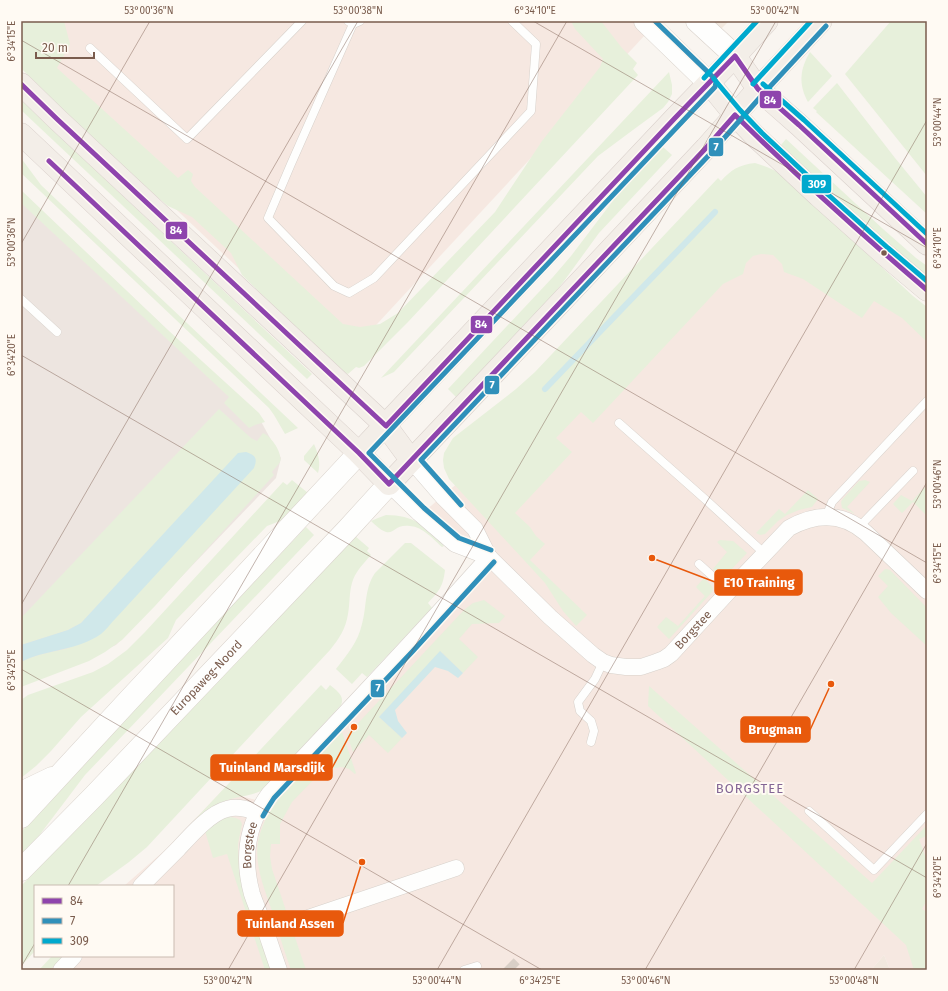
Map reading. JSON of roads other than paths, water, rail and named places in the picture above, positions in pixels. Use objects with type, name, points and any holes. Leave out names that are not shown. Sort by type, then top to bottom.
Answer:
[{"type":"main road","points":[[645,21],[709,83],[735,115],[819,196],[927,290]]},
{"type":"main road","points":[[697,21],[735,56],[758,89],[927,244]]},
{"type":"main road","points":[[21,817],[359,453],[767,21]]},
{"type":"main road","name":"Europaweg-Noord","points":[[21,870],[94,796],[347,530],[411,460],[706,148],[821,21]]},
{"type":"main road","points":[[21,84],[96,156],[386,426],[411,460]]},
{"type":"main road","points":[[21,134],[359,453],[389,484]]},
{"type":"main road","points":[[21,791],[25,791],[60,775]]},
{"type":"street","name":"Borgstee","points":[[411,460],[443,497],[474,529],[489,557],[550,617],[593,655],[603,662],[611,665],[641,667],[664,659],[671,654],[789,528],[807,519],[826,517],[836,518],[845,520],[859,527],[927,591]]},
{"type":"street","name":"Borgstee","points":[[389,484],[419,513],[455,544],[489,557]]},
{"type":"street","name":"Borgstee","points":[[279,970],[252,893],[247,868],[247,846],[251,830],[261,805],[269,794],[441,612],[489,557]]},
{"type":"street","name":"Borgstee","points":[[141,885],[202,824],[216,814],[227,809],[240,808],[248,809],[257,813]]},
{"type":"street","points":[[293,923],[456,868]]},
{"type":"street","points":[[61,970],[73,957]]},
{"type":"lane","points":[[90,48],[187,138],[302,21]]},
{"type":"lane","points":[[353,22],[268,218],[334,286],[350,293],[374,278],[531,111],[536,44],[512,21]]},
{"type":"lane","points":[[21,299],[57,332]]},
{"type":"lane","points":[[826,517],[832,502],[927,401]]},
{"type":"lane","points":[[619,424],[706,500],[764,554]]},
{"type":"lane","points":[[859,527],[913,471]]},
{"type":"lane","points":[[699,564],[729,591]]},
{"type":"lane","points":[[591,742],[594,731],[591,721],[580,711],[578,702],[595,678],[603,662]]},
{"type":"lane","points":[[809,811],[874,870],[927,814]]},
{"type":"lane","points":[[464,970],[477,966]]},
{"type":"water","points":[[246,452],[252,454],[256,459],[254,468],[101,634],[82,644],[21,662],[21,645],[68,630],[81,623],[238,453]]},
{"type":"water","points":[[440,651],[463,673],[458,678],[448,671],[435,667],[395,710],[398,721],[407,733],[402,738],[379,717]]},
{"type":"waterway","points":[[545,389],[715,212]]},
{"type":"tunnel","points":[[508,964],[514,970]]},
{"type":"place","name":"E10 Training","points":[[652,558]]},
{"type":"place","name":"Brugman","points":[[831,684]]},
{"type":"place","name":"Tuinland Marsdijk","points":[[354,727]]},
{"type":"place","name":"Tuinland Assen","points":[[362,862]]},
{"type":"district","name":"BORGSTEE","points":[[750,788]]}]
